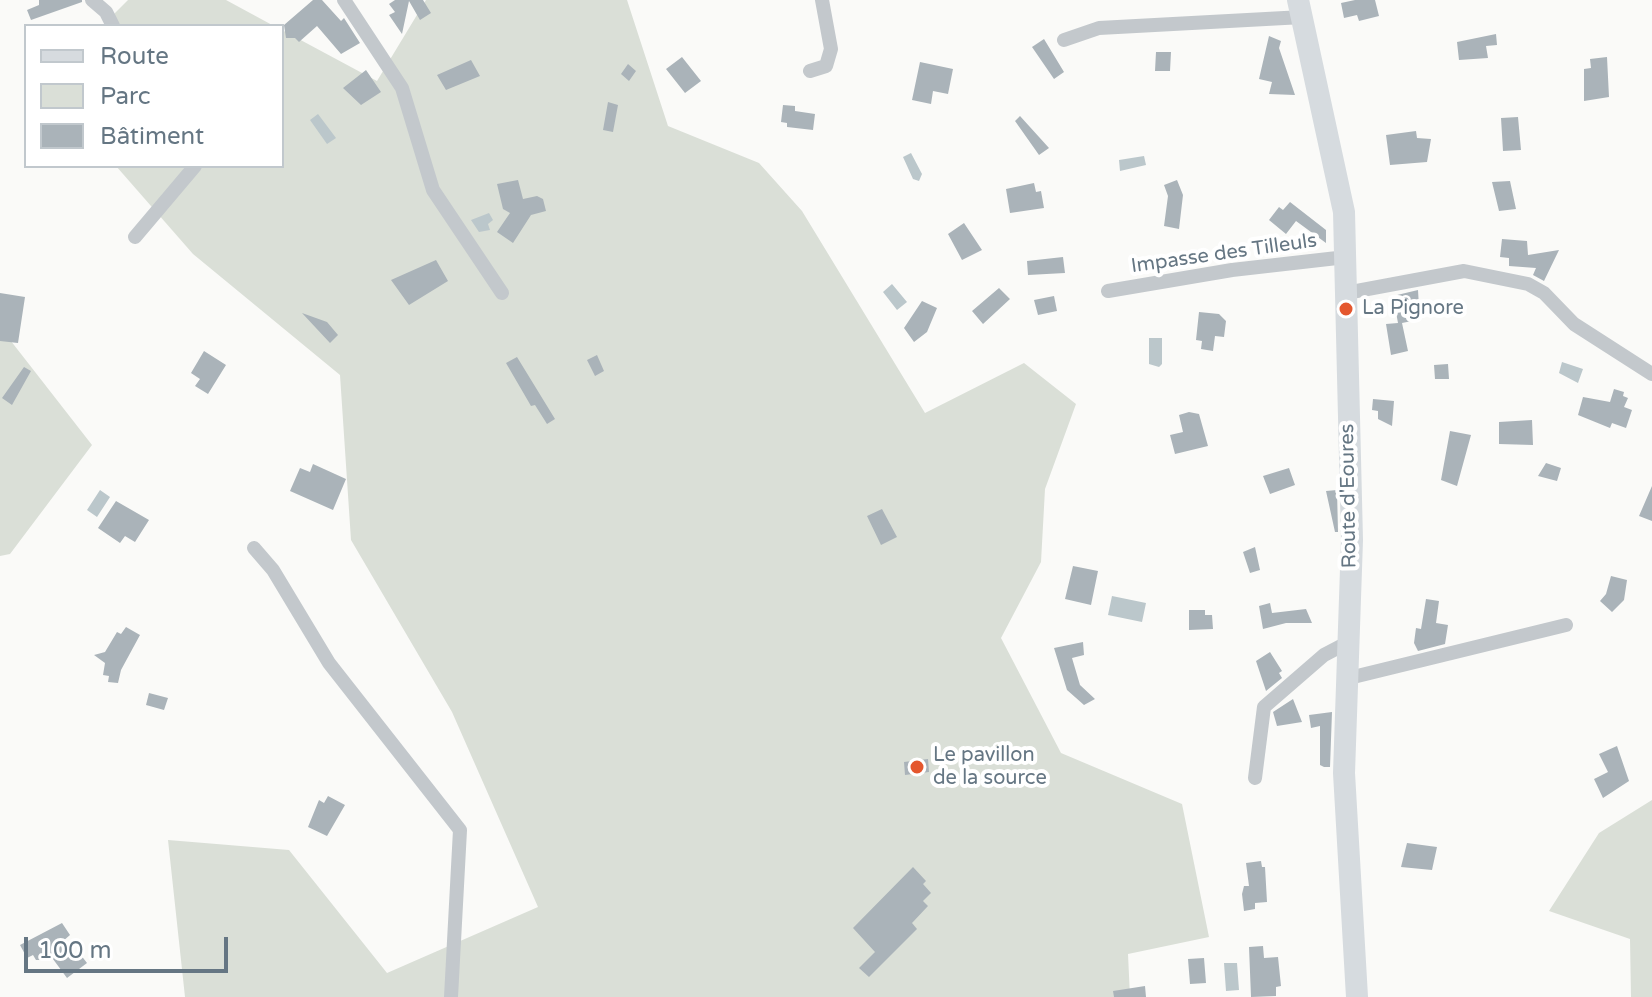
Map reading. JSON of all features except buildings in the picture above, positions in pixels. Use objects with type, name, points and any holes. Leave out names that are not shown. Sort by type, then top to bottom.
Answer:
[{"type":"street","points":[[92,0],[106,12],[112,24]]},
{"type":"street","points":[[344,0],[372,38],[402,88],[433,190],[502,293]]},
{"type":"street","points":[[810,71],[826,66],[831,49],[822,0]]},
{"type":"street","points":[[1064,40],[1099,28],[1301,8]]},
{"type":"street","name":"Route d'Eoures","points":[[1301,8],[1336,161],[1344,212],[1352,540],[1344,773],[1357,997]]},
{"type":"street","points":[[135,237],[193,168]]},
{"type":"street","name":"Impasse des Tilleuls","points":[[1108,291],[1232,270],[1346,257]]},
{"type":"street","points":[[1346,293],[1464,271],[1528,284],[1544,293],[1574,324],[1652,374]]},
{"type":"street","points":[[254,548],[273,570],[329,663],[460,830],[451,997]]},
{"type":"street","points":[[1345,679],[1566,625]]},
{"type":"street","points":[[1255,778],[1264,707],[1324,655],[1347,643]]},
{"type":"green space","points":[[128,0],[226,0],[270,24],[104,24]]},
{"type":"green space","points":[[426,0],[627,0],[668,126],[759,163],[802,211],[925,413],[1024,363],[1076,404],[1045,489],[1041,562],[1001,638],[1061,753],[1182,804],[1209,937],[1128,954],[1130,997],[185,997],[168,840],[289,850],[387,973],[538,907],[452,712],[351,540],[340,375],[193,254],[118,168],[284,168],[284,31],[377,81]]},
{"type":"green space","points":[[0,327],[92,445],[10,554],[0,556]]},
{"type":"green space","points":[[1652,800],[1652,997],[1631,997],[1630,939],[1549,911],[1599,833]]},
{"type":"shaded area","points":[[318,114],[336,138],[327,144],[310,120]]},
{"type":"shaded area","points":[[911,153],[922,174],[919,181],[913,179],[903,157]]},
{"type":"shaded area","points":[[1144,156],[1146,165],[1120,171],[1119,160]]},
{"type":"shaded area","points":[[489,213],[493,220],[488,224],[490,230],[479,232],[471,220]]},
{"type":"shaded area","points":[[892,284],[907,302],[897,310],[883,292]]},
{"type":"shaded area","points":[[1149,338],[1162,338],[1162,364],[1159,367],[1149,364]]},
{"type":"shaded area","points":[[1562,362],[1583,369],[1578,383],[1559,373]]},
{"type":"shaded area","points":[[100,490],[110,497],[97,517],[87,510]]},
{"type":"shaded area","points":[[1112,596],[1146,603],[1142,622],[1108,615]]},
{"type":"shaded area","points":[[1224,963],[1237,963],[1239,990],[1226,991]]},
{"type":"place","name":"La Pignore","points":[[1346,309]]},
{"type":"place","name":"Le pavillon de la source","points":[[917,767]]}]
